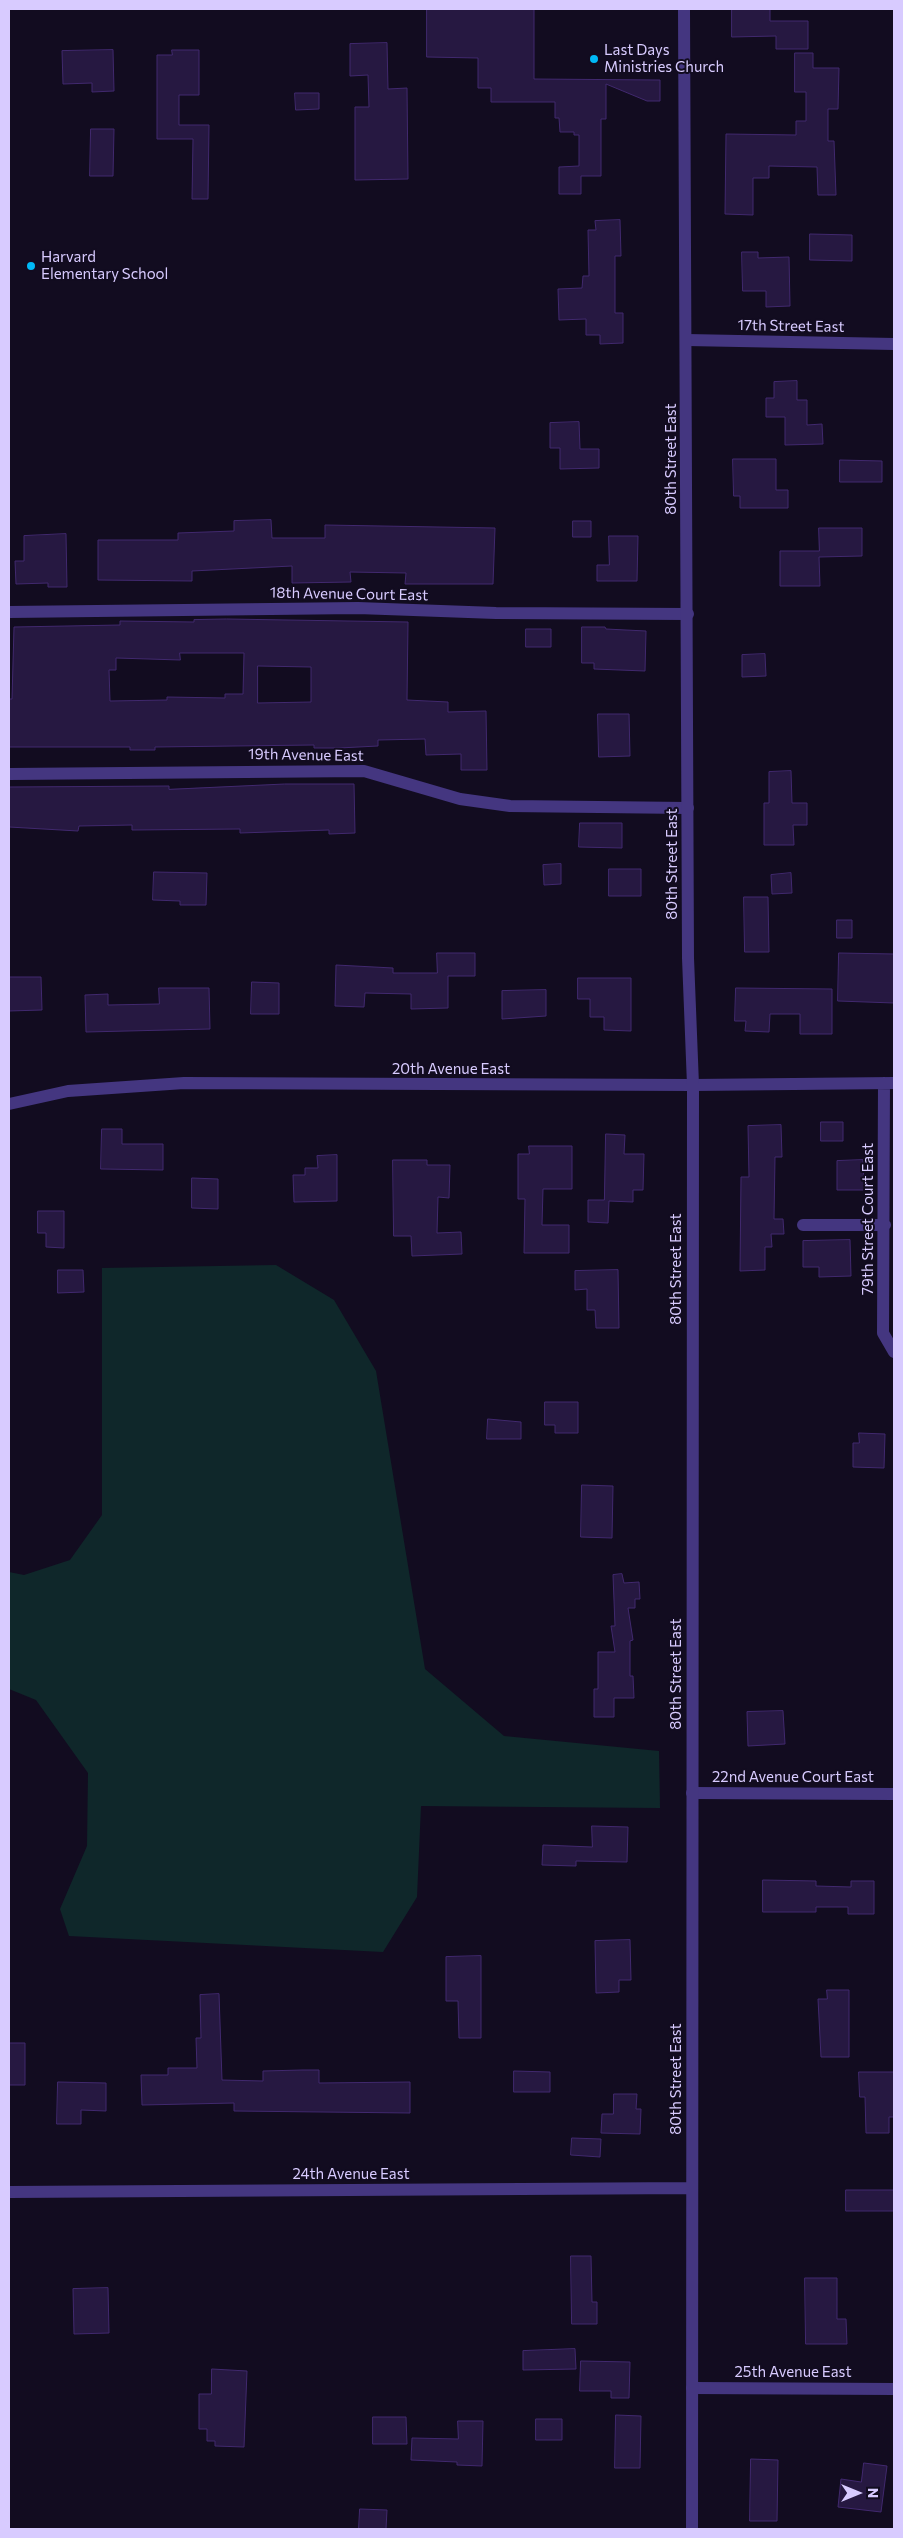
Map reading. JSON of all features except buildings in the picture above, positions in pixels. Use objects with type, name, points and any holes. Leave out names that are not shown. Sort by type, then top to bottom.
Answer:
[{"type":"street","name":"80th Street East","points":[[684,9],[688,958],[693,1085],[692,2529]]},
{"type":"street","name":"17th Street East","points":[[686,340],[894,344]]},
{"type":"street","name":"18th Avenue Court East","points":[[9,612],[358,608],[496,613],[688,614]]},
{"type":"street","name":"19th Avenue East","points":[[9,774],[364,771],[460,799],[510,806],[688,808]]},
{"type":"street","name":"20th Avenue East","points":[[9,1104],[68,1090],[184,1083],[693,1085],[889,1083]]},
{"type":"street","name":"79th Street Court East","points":[[889,1083],[883,1333],[894,1352]]},
{"type":"street","points":[[803,1225],[885,1225]]},
{"type":"street","name":"22nd Avenue Court East","points":[[692,1793],[894,1794]]},
{"type":"street","name":"24th Avenue East","points":[[9,2192],[692,2188]]},
{"type":"street","name":"25th Avenue East","points":[[692,2388],[894,2389]]},
{"type":"green space","points":[[276,1265],[334,1300],[376,1371],[425,1669],[504,1736],[659,1751],[660,1808],[421,1806],[417,1897],[383,1952],[69,1936],[60,1909],[87,1846],[88,1773],[36,1700],[9,1689],[9,1572],[24,1575],[70,1560],[102,1515],[102,1268]]},
{"type":"place","name":"Last Days Ministries Church","points":[[594,59]]},
{"type":"place","name":"Harvard Elementary School","points":[[31,266]]}]
